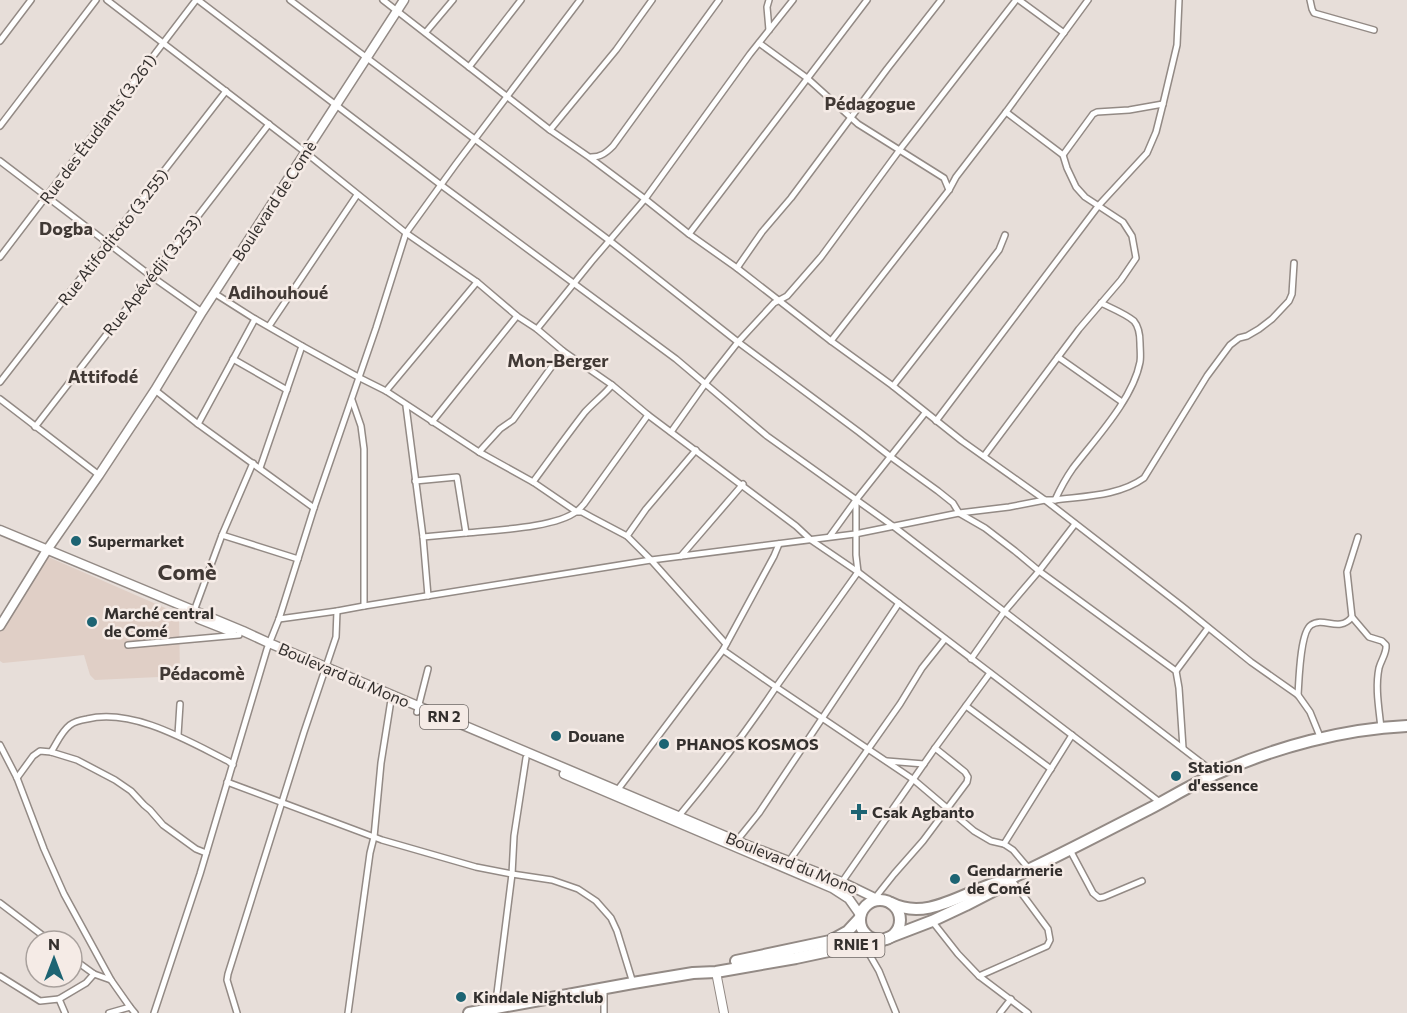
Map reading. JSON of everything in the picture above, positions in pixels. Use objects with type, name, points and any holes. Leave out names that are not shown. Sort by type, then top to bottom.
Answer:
[{"type":"highway","name":"RNIE 1","points":[[470,1013],[495,1011],[633,983],[796,958],[885,939],[933,921],[1216,774],[1269,753],[1322,739],[1381,728],[1407,726]]},
{"type":"highway","name":"RNIE 1","points":[[890,902],[901,908],[934,907],[989,885],[1009,880]]},
{"type":"highway","points":[[876,900],[890,902],[898,912],[900,923],[895,933],[880,940],[869,936],[862,928],[860,917],[866,906],[876,900]]},
{"type":"highway","name":"RNIE 1","points":[[693,974],[724,964],[830,940],[848,931],[860,917]]},
{"type":"main road","name":"Boulevard de Comè","points":[[0,626],[46,551],[155,390],[214,293],[404,0]]},
{"type":"main road","name":"Boulevard du Mono","points":[[0,532],[194,610],[268,646]]},
{"type":"main road","name":"Boulevard du Mono","points":[[46,551],[239,635],[527,753],[615,793]]},
{"type":"main road","name":"Boulevard du Mono","points":[[324,669],[526,758],[786,864],[842,882],[875,898],[890,902]]},
{"type":"main road","name":"Boulevard du Mono","points":[[786,864],[845,895],[860,917]]},
{"type":"street","points":[[0,40],[31,0]]},
{"type":"street","points":[[0,126],[96,0]]},
{"type":"street","points":[[107,0],[305,152],[406,233],[477,282],[563,351],[743,484],[796,525],[811,540],[847,563],[1161,803]]},
{"type":"street","points":[[197,0],[676,359],[767,436],[893,526],[1216,774]]},
{"type":"street","name":"Rue des Étudiants (3.261)","points":[[0,257],[197,0]]},
{"type":"street","points":[[290,0],[609,241],[738,342],[953,502],[959,513],[985,528],[1039,571],[1176,671],[1183,748]]},
{"type":"street","points":[[383,0],[550,130],[737,268],[936,421],[1045,500],[1251,662],[1298,695],[1310,712],[1322,739]]},
{"type":"street","points":[[426,32],[453,0]]},
{"type":"street","points":[[469,67],[521,0]]},
{"type":"street","points":[[154,1013],[206,853],[268,646],[360,378],[406,233],[580,0]]},
{"type":"street","points":[[550,130],[616,50],[652,0]]},
{"type":"street","points":[[589,157],[599,157],[614,146],[719,0]]},
{"type":"street","points":[[769,0],[767,7],[769,30]]},
{"type":"street","points":[[537,329],[645,199],[793,0]]},
{"type":"street","points":[[689,234],[867,0]]},
{"type":"street","points":[[737,268],[762,232],[791,198],[941,0]]},
{"type":"street","points":[[671,432],[738,342],[778,300],[787,296],[821,257],[1017,0],[1064,33]]},
{"type":"street","points":[[831,341],[949,190],[956,177],[1088,0]]},
{"type":"street","points":[[936,421],[1099,205],[1147,153],[1164,104],[1177,45],[1179,0]]},
{"type":"street","points":[[1310,0],[1314,13],[1374,30]]},
{"type":"street","points":[[759,43],[807,78],[851,119],[871,134],[944,178],[949,190]]},
{"type":"street","name":"Rue Atifoditoto (3.255)","points":[[0,382],[226,91]]},
{"type":"street","points":[[1063,155],[1093,114],[1164,104]]},
{"type":"street","points":[[984,456],[1079,329],[1132,266],[1136,258],[1132,236],[1123,222],[1085,197],[1076,188],[1063,155],[1006,112]]},
{"type":"street","name":"Rue Apévédji (3.253)","points":[[35,427],[269,124]]},
{"type":"street","points":[[0,162],[202,312]]},
{"type":"street","points":[[944,178],[956,177]]},
{"type":"street","points":[[269,326],[357,195]]},
{"type":"street","points":[[893,386],[999,250],[1005,235]]},
{"type":"street","points":[[279,619],[651,560],[855,534],[959,513],[1120,491],[1134,485],[1144,477],[1207,376],[1230,345],[1259,329],[1289,301],[1292,294],[1293,263]]},
{"type":"street","points":[[386,391],[477,282]]},
{"type":"street","points":[[214,293],[302,346],[386,391],[406,406],[479,452],[533,482],[577,512],[582,512],[627,536],[651,560],[725,647],[776,687],[914,780],[962,822],[983,837],[1004,844],[1013,850],[1030,870]]},
{"type":"street","points":[[1054,500],[1073,468],[1122,402],[1140,362],[1138,328],[1133,321],[1101,303]]},
{"type":"street","points":[[432,422],[517,316]]},
{"type":"street","points":[[198,424],[255,318]]},
{"type":"street","points":[[260,468],[302,346]]},
{"type":"street","points":[[479,452],[500,429],[513,420],[563,351]]},
{"type":"street","points":[[1058,357],[1122,402]]},
{"type":"street","points":[[233,359],[287,390]]},
{"type":"street","points":[[533,482],[586,412],[612,385]]},
{"type":"street","points":[[155,390],[198,424],[315,508]]},
{"type":"street","points":[[0,399],[99,475]]},
{"type":"street","points":[[352,400],[361,426],[363,449],[364,606]]},
{"type":"street","points":[[406,406],[423,537],[428,596]]},
{"type":"street","points":[[830,536],[926,413]]},
{"type":"street","points":[[423,537],[539,525],[577,512],[648,415]]},
{"type":"street","points":[[627,536],[646,509],[696,450]]},
{"type":"street","points":[[194,610],[222,535],[253,463]]},
{"type":"street","points":[[415,481],[457,477],[466,532]]},
{"type":"street","points":[[681,556],[743,484]]},
{"type":"street","points":[[677,819],[746,731],[858,572],[855,534],[856,500]]},
{"type":"street","points":[[971,659],[1004,612],[1076,524]]},
{"type":"street","points":[[222,535],[298,559]]},
{"type":"street","points":[[1358,537],[1347,572],[1352,617],[1369,637],[1383,641],[1386,645],[1387,649],[1380,666],[1377,685],[1381,728]]},
{"type":"street","points":[[615,793],[725,647],[779,544]]},
{"type":"street","points":[[735,843],[759,813],[900,603]]},
{"type":"street","points":[[237,1013],[227,977],[336,637],[337,611]]},
{"type":"street","points":[[1298,695],[1303,643],[1311,625],[1318,622],[1344,624],[1352,617]]},
{"type":"street","points":[[1176,671],[1208,628]]},
{"type":"street","points":[[128,645],[239,635]]},
{"type":"street","points":[[786,864],[945,639]]},
{"type":"street","points":[[418,709],[428,669]]},
{"type":"street","points":[[842,882],[934,748],[990,673]]},
{"type":"street","points":[[348,1013],[374,837],[381,763],[391,700]]},
{"type":"street","points":[[178,735],[180,704]]},
{"type":"street","points":[[966,706],[1051,769]]},
{"type":"street","points":[[51,752],[63,731],[69,726],[98,717],[113,716],[178,735],[233,765]]},
{"type":"street","points":[[1004,844],[1072,735]]},
{"type":"street","points":[[0,745],[17,778],[64,894],[111,980],[135,1013]]},
{"type":"street","points":[[875,898],[948,809],[967,782],[968,777],[965,772],[934,748]]},
{"type":"street","points":[[17,778],[33,756],[40,751],[77,760],[132,791],[163,825],[196,849],[206,853]]},
{"type":"street","points":[[495,1011],[512,874],[514,836],[526,758]]},
{"type":"street","points":[[886,761],[924,765]]},
{"type":"street","points":[[227,782],[374,837],[476,867],[552,880],[578,889],[604,908],[614,923],[633,983]]},
{"type":"street","points":[[1070,849],[1093,893],[1099,898],[1142,880]]},
{"type":"street","points":[[979,976],[1047,946],[1050,940],[1048,929],[1009,880]]},
{"type":"street","points":[[0,903],[34,929]]},
{"type":"street","points":[[933,921],[969,967],[1028,1013]]},
{"type":"street","points":[[863,943],[879,970],[896,1013]]},
{"type":"street","points":[[84,967],[94,974],[111,980]]},
{"type":"street","points":[[716,972],[724,1013]]},
{"type":"street","points":[[0,976],[40,1001],[59,999],[86,983],[94,974]]},
{"type":"street","points":[[604,988],[604,1013]]},
{"type":"street","points":[[59,999],[65,1013]]},
{"type":"street","points":[[1000,1013],[1011,999]]},
{"type":"street","points":[[109,1013],[130,1007]]},
{"type":"shaded area","name":"Marché central de Comé","points":[[46,556],[179,614],[180,676],[95,680],[90,675],[84,655],[3,663],[0,661],[0,630]]},
{"type":"place","name":"Supermarket","points":[[76,541]]},
{"type":"place","name":"Marché central de Comé","points":[[92,622]]},
{"type":"place","name":"Douane","points":[[556,736]]},
{"type":"place","name":"PHANOS KOSMOS","points":[[664,744]]},
{"type":"place","name":"Station d'essence","points":[[1176,776]]},
{"type":"place","name":"Csak Agbanto","points":[[859,812]]},
{"type":"place","name":"Gendarmerie de Comé","points":[[955,879]]},
{"type":"place","name":"Kindale Nightclub","points":[[461,997]]},
{"type":"district","name":"Pédagogue","points":[[870,104]]},
{"type":"district","name":"Dogba","points":[[66,229]]},
{"type":"district","name":"Adihouhoué","points":[[278,293]]},
{"type":"district","name":"Mon-Berger","points":[[558,361]]},
{"type":"district","name":"Attifodé","points":[[103,377]]},
{"type":"district","name":"Comè","points":[[187,572]]},
{"type":"district","name":"Pédacomè","points":[[202,674]]}]
